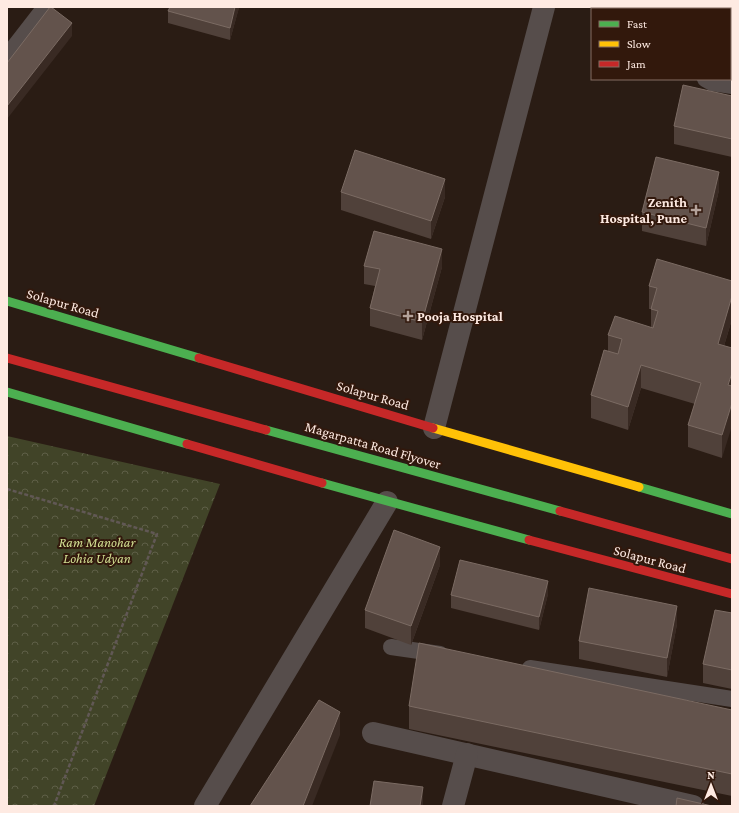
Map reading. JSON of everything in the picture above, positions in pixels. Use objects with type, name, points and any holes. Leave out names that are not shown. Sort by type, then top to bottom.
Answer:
[{"type":"highway","name":"Solapur Road","points":[[7,301],[434,428],[732,514]]},
{"type":"highway","name":"Magarpatta Road Flyover","points":[[7,358],[732,559]]},
{"type":"highway","name":"Solapur Road","points":[[7,392],[387,502],[732,594]]},
{"type":"street","points":[[434,428],[544,7]]},
{"type":"street","points":[[205,806],[387,502]]},
{"type":"street","points":[[373,733],[467,754],[666,803],[693,806]]},
{"type":"street","points":[[453,806],[467,754]]},
{"type":"lane","points":[[7,56],[45,7]]},
{"type":"lane","points":[[707,80],[712,83],[732,86]]},
{"type":"lane","points":[[392,647],[453,656]]},
{"type":"lane","points":[[515,666],[732,699]]},
{"type":"path","points":[[7,489],[157,534],[54,806]]},
{"type":"green space","name":"Ram Manohar Lohia Udyan","points":[[7,436],[220,484],[94,806],[7,806]]},
{"type":"building","points":[[50,7],[72,23],[7,106],[7,63]]},
{"type":"building","points":[[170,7],[235,7],[230,28],[168,11]]},
{"type":"building","points":[[732,7],[732,45],[731,8],[666,8]]},
{"type":"building","points":[[683,85],[732,96],[732,139],[674,126]]},
{"type":"building","points":[[355,150],[445,179],[431,221],[341,192]]},
{"type":"building","points":[[656,157],[719,172],[706,228],[642,212]]},
{"type":"building","points":[[374,231],[442,249],[422,322],[370,308],[380,269],[364,266]]},
{"type":"building","points":[[657,259],[732,281],[732,296],[718,344],[732,348],[732,373],[728,385],[732,386],[732,403],[722,435],[688,425],[701,383],[641,365],[628,407],[591,395],[604,350],[618,354],[622,339],[608,335],[615,316],[653,328],[658,311],[651,309],[657,288],[649,286]]},
{"type":"building","points":[[394,530],[440,547],[411,626],[365,610]]},
{"type":"building","points":[[460,560],[548,581],[539,617],[451,595]]},
{"type":"building","points":[[589,588],[677,606],[667,658],[579,641]]},
{"type":"building","points":[[715,610],[732,613],[732,670],[703,664]]},
{"type":"building","points":[[419,643],[732,710],[732,774],[409,706]]},
{"type":"building","points":[[319,700],[340,712],[303,806],[250,806]]},
{"type":"building","points":[[374,781],[423,787],[420,806],[370,806]]},
{"type":"building","points":[[677,798],[712,806],[676,806]]},
{"type":"traffic: fast","points":[[7,301],[199,358]]},
{"type":"traffic: fast","points":[[7,392],[187,444]]},
{"type":"traffic: fast","points":[[266,430],[560,511]]},
{"type":"traffic: fast","points":[[322,483],[529,540]]},
{"type":"traffic: fast","points":[[639,487],[732,514]]},
{"type":"traffic: slow","points":[[433,428],[639,487]]},
{"type":"traffic: jam","points":[[7,358],[266,430]]},
{"type":"traffic: jam","points":[[199,358],[433,428]]},
{"type":"traffic: jam","points":[[187,444],[322,483]]},
{"type":"traffic: jam","points":[[560,511],[732,559]]},
{"type":"traffic: jam","points":[[529,540],[732,594]]},
{"type":"place","name":"Zenith Hospital, Pune","points":[[696,210]]},
{"type":"place","name":"Pooja Hospital","points":[[408,316]]}]
